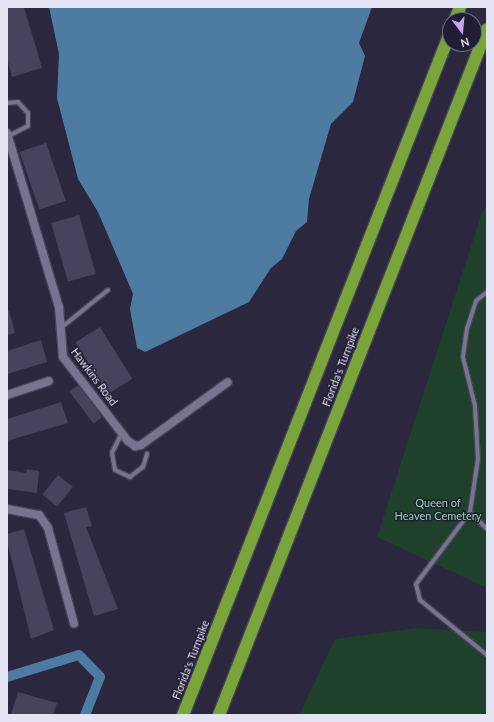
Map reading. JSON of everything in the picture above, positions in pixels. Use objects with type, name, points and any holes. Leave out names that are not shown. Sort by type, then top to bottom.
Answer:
[{"type":"highway","name":"Florida's Turnpike","points":[[220,715],[487,29]]},
{"type":"highway","name":"Florida's Turnpike","points":[[183,715],[443,52]]},
{"type":"street","name":"Hawkins Road","points":[[8,134],[59,306],[63,357],[122,433],[135,446],[141,445],[228,382]]},
{"type":"street","points":[[7,395],[49,382]]},
{"type":"street","points":[[7,509],[39,515],[48,528],[74,624]]},
{"type":"lane","points":[[7,103],[18,102],[28,113],[28,126],[8,134]]},
{"type":"lane","points":[[61,328],[108,290]]},
{"type":"lane","points":[[487,292],[476,300],[467,328],[464,357],[475,406],[478,459],[470,512],[416,584],[416,594],[487,655]]},
{"type":"lane","points":[[122,433],[112,452],[115,470],[130,477],[143,466],[147,454]]},
{"type":"lane","points":[[470,512],[487,529]]},
{"type":"green space","name":"Queen of Heaven Cemetery","points":[[487,207],[487,588],[377,537],[483,209]]},
{"type":"green space","points":[[416,628],[487,632],[487,715],[299,715],[335,639]]},
{"type":"water","points":[[49,7],[372,7],[359,43],[365,56],[353,102],[331,124],[309,199],[307,222],[296,231],[282,259],[271,268],[249,302],[145,352],[137,348],[130,309],[133,294],[98,212],[78,179],[57,98],[59,54]]},
{"type":"building","points":[[7,7],[24,7],[42,68],[12,77],[7,58]]},
{"type":"building","points":[[46,143],[66,201],[39,210],[20,152]]},
{"type":"building","points":[[79,215],[96,274],[68,282],[51,223]]},
{"type":"building","points":[[9,311],[15,333],[7,335],[7,312]]},
{"type":"building","points":[[100,327],[132,379],[108,394],[75,342]]},
{"type":"building","points":[[41,340],[47,362],[7,374],[7,351]]},
{"type":"building","points":[[78,385],[102,417],[93,424],[69,392]]},
{"type":"building","points":[[61,402],[68,423],[7,441],[7,419]]},
{"type":"building","points":[[27,469],[39,471],[37,493],[7,489],[7,470],[26,473]]},
{"type":"building","points":[[58,475],[73,487],[57,506],[42,494]]},
{"type":"building","points":[[86,507],[92,526],[86,527],[118,609],[94,616],[64,513]]},
{"type":"building","points":[[24,529],[54,630],[31,639],[7,541],[7,534]]},
{"type":"building","points":[[18,692],[57,703],[53,715],[11,715]]},
{"type":"waterway","points":[[7,677],[79,655],[100,677],[85,715]]}]
